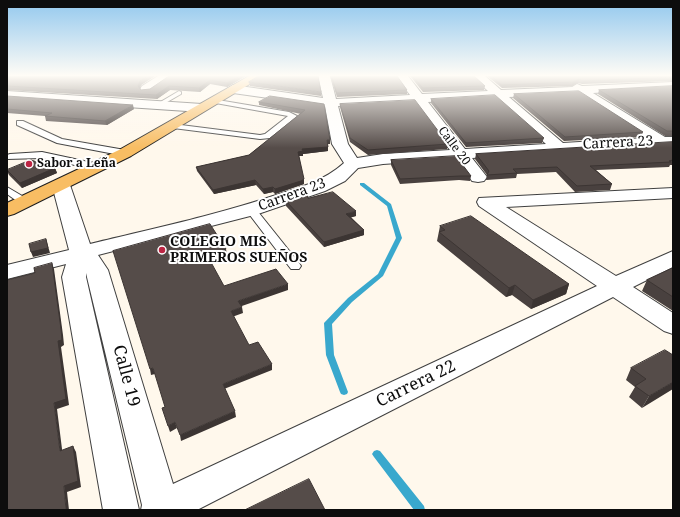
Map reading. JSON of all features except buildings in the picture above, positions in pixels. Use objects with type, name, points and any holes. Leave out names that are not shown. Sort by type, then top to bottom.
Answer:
[{"type":"main road","points":[[7,210],[125,153],[215,100]]},
{"type":"street","points":[[94,100],[207,105]]},
{"type":"street","points":[[309,100],[330,103],[381,100]]},
{"type":"street","name":"Calle 20","points":[[420,100],[478,177]]},
{"type":"street","points":[[506,100],[558,147]]},
{"type":"street","points":[[597,100],[667,141]]},
{"type":"street","points":[[330,103],[340,144],[353,164]]},
{"type":"street","name":"Carrera 23","points":[[7,272],[251,210],[319,187],[339,177],[353,164],[383,159],[667,141]]},
{"type":"street","name":"Calle 19","points":[[61,185],[81,252],[97,270],[161,510]]},
{"type":"street","points":[[673,193],[486,202],[673,325]]},
{"type":"street","name":"Calle 19","points":[[81,252],[74,276],[121,510]]},
{"type":"street","name":"Carrera 22","points":[[161,510],[673,258]]},
{"type":"lane","points":[[160,104],[166,100]]},
{"type":"lane","points":[[173,126],[260,137],[267,136],[293,116],[289,114],[207,105]]},
{"type":"lane","points":[[20,123],[60,142],[125,153]]},
{"type":"lane","points":[[10,157],[42,155],[98,166]]},
{"type":"lane","points":[[7,190],[25,202]]},
{"type":"lane","points":[[251,210],[295,266]]},
{"type":"waterway","points":[[344,392],[330,355],[328,323],[350,300],[381,275],[399,238],[389,205],[362,184]]},
{"type":"waterway","points":[[377,454],[420,510]]},
{"type":"place","name":"Sabor a Leña","points":[[29,164]]},
{"type":"place","name":"COLEGIO MIS PRIMEROS SUEÑOS","points":[[162,250]]}]
